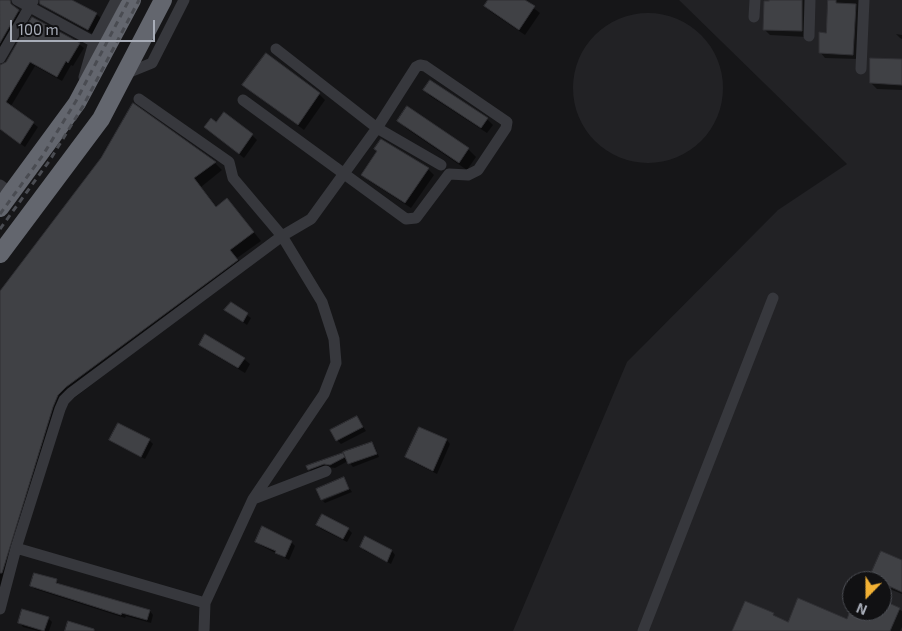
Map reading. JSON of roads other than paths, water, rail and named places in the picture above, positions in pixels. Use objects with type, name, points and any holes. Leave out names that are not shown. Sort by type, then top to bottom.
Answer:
[{"type":"highway","points":[[0,208],[5,189],[77,103],[132,0]]},
{"type":"highway","points":[[0,254],[101,119],[163,0]]},
{"type":"street","points":[[17,0],[31,3],[94,42]]},
{"type":"street","points":[[77,103],[94,42],[116,0]]},
{"type":"street","points":[[125,74],[152,63],[184,0]]},
{"type":"street","points":[[754,17],[755,0]]},
{"type":"street","points":[[809,36],[810,0]]},
{"type":"street","points":[[862,68],[864,0]]},
{"type":"street","points":[[0,58],[31,3]]},
{"type":"street","points":[[276,49],[377,128],[441,165]]},
{"type":"street","points":[[0,609],[16,548],[64,400],[71,393],[282,236],[311,218],[344,174],[377,128],[416,67],[420,65],[425,66],[507,122],[506,128],[478,170],[468,174],[449,174],[416,218],[412,220],[406,219],[344,174],[243,100]]},
{"type":"street","points":[[139,98],[229,162],[233,178],[282,236],[322,302],[334,339],[336,363],[324,394],[253,499],[205,603],[204,631]]},
{"type":"street","points":[[643,631],[773,298]]},
{"type":"street","points":[[253,499],[326,471]]},
{"type":"street","points":[[16,548],[205,603]]},
{"type":"railway","points":[[0,214],[43,155],[76,101],[129,0]]},
{"type":"railway","points":[[0,229],[50,160],[83,106],[139,0]]}]
